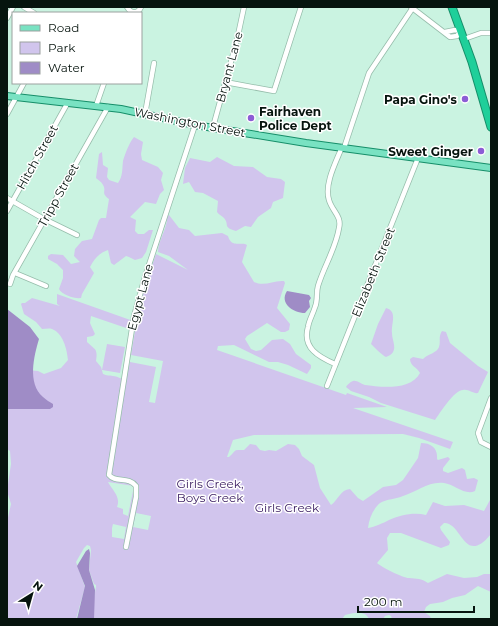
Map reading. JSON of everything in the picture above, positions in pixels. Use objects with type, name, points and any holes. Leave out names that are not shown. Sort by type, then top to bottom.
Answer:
[{"type":"highway","points":[[452,7],[464,39],[491,127]]},
{"type":"main road","name":"Washington Street","points":[[7,96],[67,104],[108,107],[195,125],[343,148],[491,168]]},
{"type":"street","points":[[7,18],[13,7]]},
{"type":"street","points":[[127,7],[131,12],[136,12],[141,7]]},
{"type":"street","name":"Bryant Lane","points":[[213,127],[237,40],[244,7]]},
{"type":"street","points":[[225,82],[274,91],[301,7]]},
{"type":"street","points":[[335,364],[313,352],[308,341],[307,331],[316,305],[317,287],[340,228],[338,216],[329,201],[328,192],[330,181],[369,73],[412,8],[450,37],[455,38],[461,31]]},
{"type":"street","points":[[445,32],[455,30],[461,31]]},
{"type":"street","points":[[464,39],[491,33]]},
{"type":"street","points":[[145,114],[154,63]]},
{"type":"street","points":[[7,114],[23,84]]},
{"type":"street","points":[[96,106],[104,84]]},
{"type":"street","name":"Hitch Street","points":[[7,210],[67,104]]},
{"type":"street","name":"Tripp Street","points":[[10,284],[14,273],[108,107]]},
{"type":"street","name":"Egypt Lane","points":[[126,547],[136,497],[136,490],[133,483],[129,480],[112,478],[109,475],[134,316],[145,277],[195,125]]},
{"type":"street","name":"Elizabeth Street","points":[[327,386],[418,158]]},
{"type":"street","points":[[7,198],[77,235]]},
{"type":"street","points":[[14,273],[46,286]]},
{"type":"street","points":[[491,398],[479,432],[479,439],[484,445],[491,447]]},
{"type":"green space","points":[[134,137],[143,142],[141,154],[142,160],[158,167],[163,173],[161,180],[164,190],[160,194],[156,204],[145,202],[130,217],[136,220],[135,231],[138,234],[144,234],[149,230],[153,230],[146,252],[142,258],[135,260],[126,256],[114,265],[111,263],[108,250],[102,253],[95,259],[90,267],[94,273],[81,298],[69,296],[59,289],[63,278],[63,270],[57,264],[48,259],[48,256],[51,254],[63,255],[71,264],[80,262],[74,256],[75,249],[82,241],[92,239],[99,220],[101,218],[106,218],[109,199],[104,193],[104,187],[101,182],[96,178],[99,154],[102,152],[103,165],[108,168],[107,177],[109,180],[118,183],[122,175],[125,155]]},
{"type":"green space","points":[[217,157],[234,166],[253,167],[267,177],[281,179],[285,182],[283,198],[273,202],[271,208],[258,217],[251,227],[245,226],[236,231],[229,228],[226,220],[217,212],[218,201],[203,193],[195,192],[189,182],[183,184],[185,168],[190,158],[210,162]]},
{"type":"green space","points":[[169,215],[179,228],[189,230],[195,236],[222,233],[228,236],[232,243],[247,245],[242,262],[254,282],[265,284],[276,281],[284,281],[285,283],[277,308],[290,324],[289,330],[281,332],[267,323],[247,336],[245,339],[251,349],[256,351],[261,350],[272,340],[283,339],[290,344],[296,354],[311,365],[311,368],[307,374],[288,365],[278,362],[269,362],[234,345],[218,346],[217,350],[346,395],[347,393],[387,407],[353,408],[453,442],[450,449],[403,434],[254,435],[233,440],[227,457],[229,457],[236,450],[244,450],[250,444],[256,445],[260,450],[265,451],[276,451],[288,444],[295,445],[299,449],[302,456],[314,465],[320,488],[331,505],[344,491],[350,489],[363,501],[383,487],[396,485],[403,480],[418,458],[421,443],[431,445],[435,449],[438,460],[448,457],[450,459],[443,468],[443,471],[448,473],[462,468],[465,470],[467,479],[474,478],[478,480],[475,491],[463,491],[444,483],[428,485],[398,498],[380,503],[372,514],[368,528],[402,515],[426,515],[433,502],[445,506],[464,505],[484,511],[490,500],[491,534],[482,543],[475,546],[469,545],[455,529],[444,523],[440,527],[450,542],[449,545],[441,548],[401,533],[390,533],[387,538],[388,550],[377,563],[387,570],[406,578],[421,579],[428,583],[447,574],[464,578],[490,574],[491,592],[478,586],[465,595],[443,602],[430,604],[426,607],[424,612],[430,616],[431,619],[392,619],[389,615],[385,616],[383,619],[369,619],[365,614],[358,613],[345,615],[342,619],[90,619],[96,585],[94,584],[89,570],[91,550],[90,546],[87,545],[76,562],[85,587],[76,619],[7,619],[7,522],[11,504],[7,491],[11,464],[10,451],[7,449],[7,366],[38,371],[44,374],[61,368],[68,360],[67,351],[59,334],[52,329],[42,329],[36,322],[24,314],[21,304],[32,298],[60,306],[57,304],[57,294],[136,322],[142,296],[156,254],[188,270],[169,256],[158,252],[166,225],[167,216]],"holes":[[[91,316],[135,331],[131,355],[163,361],[155,403],[149,402],[156,367],[130,362],[126,380],[116,376],[103,374],[101,367],[96,361],[96,351],[87,342],[87,337],[95,334],[90,323]],[[108,482],[134,486],[128,516],[123,514],[123,509],[117,507],[118,500]],[[136,513],[151,516],[148,530],[133,527]],[[113,524],[126,527],[124,539],[112,537]]]},
{"type":"green space","points":[[386,308],[392,312],[393,315],[392,333],[394,350],[386,357],[371,344],[378,324]]},
{"type":"green space","points":[[442,331],[446,332],[450,343],[478,366],[488,372],[478,393],[465,390],[459,391],[448,402],[435,420],[381,403],[351,391],[346,387],[353,381],[365,385],[387,387],[410,383],[416,379],[420,373],[411,363],[410,359],[413,357],[423,359],[436,351],[439,347],[440,335]]},
{"type":"green space","points":[[107,344],[125,347],[120,373],[102,370]]},
{"type":"water","points":[[287,291],[309,295],[311,298],[309,301],[310,307],[305,313],[300,313],[288,306],[285,300]]},
{"type":"water","points":[[7,309],[30,327],[39,339],[35,353],[33,377],[38,391],[44,398],[53,404],[53,407],[50,409],[7,409]]},
{"type":"water","points":[[89,549],[89,570],[95,590],[94,619],[77,619],[85,586],[77,566],[86,551]]},
{"type":"place","name":"Papa Gino's","points":[[465,99]]},
{"type":"place","name":"Fairhaven Police Dept","points":[[251,118]]},
{"type":"place","name":"Sweet Ginger","points":[[481,151]]},
{"type":"park label","name":"Girls Creek, Boys Creek","points":[[210,490]]},
{"type":"park label","name":"Girls Creek","points":[[287,507]]}]
